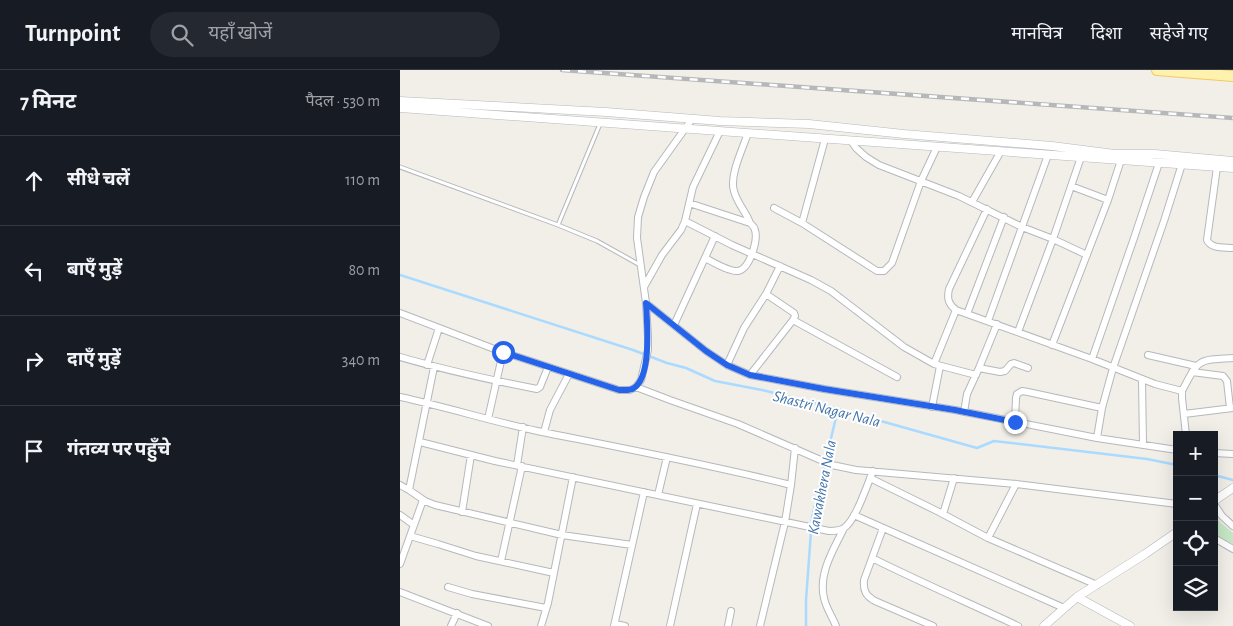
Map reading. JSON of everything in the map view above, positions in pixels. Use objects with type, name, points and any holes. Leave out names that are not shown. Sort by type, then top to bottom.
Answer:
[{"type":"main road","points":[[1157,70],[1233,76]]},
{"type":"street","points":[[400,101],[596,111],[692,119],[809,124],[1115,154],[1155,154],[1233,161]]},
{"type":"street","points":[[400,108],[1233,168]]},
{"type":"street","points":[[400,313],[503,352],[619,390],[630,390],[636,387],[644,371],[648,350],[646,303],[637,238],[638,217],[654,172],[692,119]]},
{"type":"street","points":[[644,287],[662,255],[681,230],[695,182],[720,131]]},
{"type":"street","points":[[748,133],[732,183],[736,198],[747,215],[750,224]]},
{"type":"street","points":[[802,223],[825,139]]},
{"type":"street","points":[[851,141],[866,157],[879,165],[972,202],[1022,227],[1087,255]]},
{"type":"street","points":[[774,208],[802,223],[877,271],[884,271],[892,263],[922,181],[937,147]]},
{"type":"street","points":[[972,202],[1001,152]]},
{"type":"street","points":[[988,321],[1048,155]]},
{"type":"street","points":[[1018,332],[1081,157]]},
{"type":"street","points":[[1052,345],[1108,200],[1121,160]]},
{"type":"street","points":[[1092,359],[1159,163]]},
{"type":"street","points":[[1097,438],[1102,408],[1113,368],[1182,164]]},
{"type":"street","points":[[1217,167],[1206,240],[1212,246],[1233,248]]},
{"type":"street","points":[[1071,186],[1108,200]]},
{"type":"street","points":[[689,203],[754,226],[756,234],[752,254],[746,267],[739,271],[730,270],[705,258]]},
{"type":"street","points":[[987,209],[949,290],[948,296],[951,306],[956,310],[1142,379],[1182,391]]},
{"type":"street","points":[[967,314],[1004,217]]},
{"type":"street","points":[[685,221],[811,280],[831,292],[904,347],[937,365],[976,375]]},
{"type":"street","points":[[674,326],[715,236]]},
{"type":"street","points":[[727,365],[744,328],[766,294],[780,266]]},
{"type":"street","points":[[750,375],[796,316],[766,294]]},
{"type":"street","points":[[646,303],[703,349],[727,365],[750,375],[964,412],[1097,438],[1173,449]]},
{"type":"street","points":[[932,407],[937,365],[956,310]]},
{"type":"street","points":[[793,320],[897,377]]},
{"type":"street","points":[[964,412],[967,394],[996,324]]},
{"type":"street","points":[[427,365],[439,328]]},
{"type":"street","points":[[488,419],[503,352]]},
{"type":"street","points":[[1148,355],[1223,376],[1227,381],[1232,408],[1184,414]]},
{"type":"street","points":[[400,357],[434,367],[538,388],[548,367]]},
{"type":"street","points":[[1186,431],[1182,391],[1194,369],[1202,361],[1208,359],[1233,358]]},
{"type":"street","points":[[979,368],[1000,372],[1005,371],[1014,363],[1028,368]]},
{"type":"street","points":[[409,490],[434,367]]},
{"type":"street","points":[[544,432],[550,410],[569,374]]},
{"type":"street","points":[[1142,379],[1143,445]]},
{"type":"street","points":[[636,387],[738,424],[832,464],[872,475],[988,538],[1097,585]]},
{"type":"street","points":[[1015,422],[1016,398],[1022,391],[1102,408]]},
{"type":"street","points":[[400,398],[544,432],[791,484]]},
{"type":"street","points":[[501,561],[510,523],[523,427]]},
{"type":"street","points":[[420,442],[519,466],[806,527],[829,531],[844,528]]},
{"type":"street","points":[[760,626],[785,522],[795,448]]},
{"type":"street","points":[[1218,453],[1233,454]]},
{"type":"street","points":[[462,512],[471,455]]},
{"type":"street","points":[[658,495],[667,457]]},
{"type":"street","points":[[872,475],[954,478],[1173,504]]},
{"type":"street","points":[[836,626],[824,598],[822,583],[827,566],[844,528],[851,521],[872,475]]},
{"type":"street","points":[[541,626],[554,573],[573,477]]},
{"type":"street","points":[[943,514],[954,478]]},
{"type":"street","points":[[988,538],[1016,484]]},
{"type":"street","points":[[400,485],[423,500],[462,512],[562,535],[632,545]]},
{"type":"street","points":[[1218,500],[1230,490]]},
{"type":"street","points":[[625,626],[614,625],[644,492]]},
{"type":"street","points":[[400,564],[423,500]]},
{"type":"street","points":[[670,626],[697,504]]},
{"type":"street","points":[[1218,510],[1233,526]]},
{"type":"street","points":[[400,515],[414,525]]},
{"type":"street","points":[[854,515],[1064,608]]},
{"type":"street","points":[[883,528],[864,580],[865,593],[875,602],[933,626]]},
{"type":"street","points":[[1044,626],[1077,597],[1173,535]]},
{"type":"street","points":[[410,536],[476,556],[554,573]]},
{"type":"street","points":[[1218,540],[1233,548]]},
{"type":"street","points":[[872,558],[1018,626]]},
{"type":"street","points":[[448,588],[546,608]]},
{"type":"street","points":[[400,592],[488,626]]},
{"type":"street","points":[[1077,597],[1130,626]]},
{"type":"street","points":[[728,626],[731,612]]},
{"type":"street","points":[[451,626],[457,614]]},
{"type":"lane","points":[[558,225],[601,123]]},
{"type":"lane","points":[[400,167],[597,241],[641,266]]},
{"type":"green space","points":[[1218,519],[1233,533],[1233,544],[1218,536]]},
{"type":"waterway","name":"Shastri Nagar Nala","points":[[400,275],[633,350],[686,368],[715,381],[762,390],[838,409],[977,448],[994,441],[1147,459],[1173,464]]},
{"type":"waterway","name":"Kawakhera Nala","points":[[806,626],[812,518],[838,409]]},
{"type":"waterway","name":"Shastri Nagar Nala","points":[[1218,476],[1233,480]]},
{"type":"railway","points":[[562,70],[1233,118]]},
{"type":"route","points":[[503,352],[619,390],[630,390],[636,387],[641,380],[648,350],[646,303],[706,351],[727,365],[750,375],[1015,422]]}]
